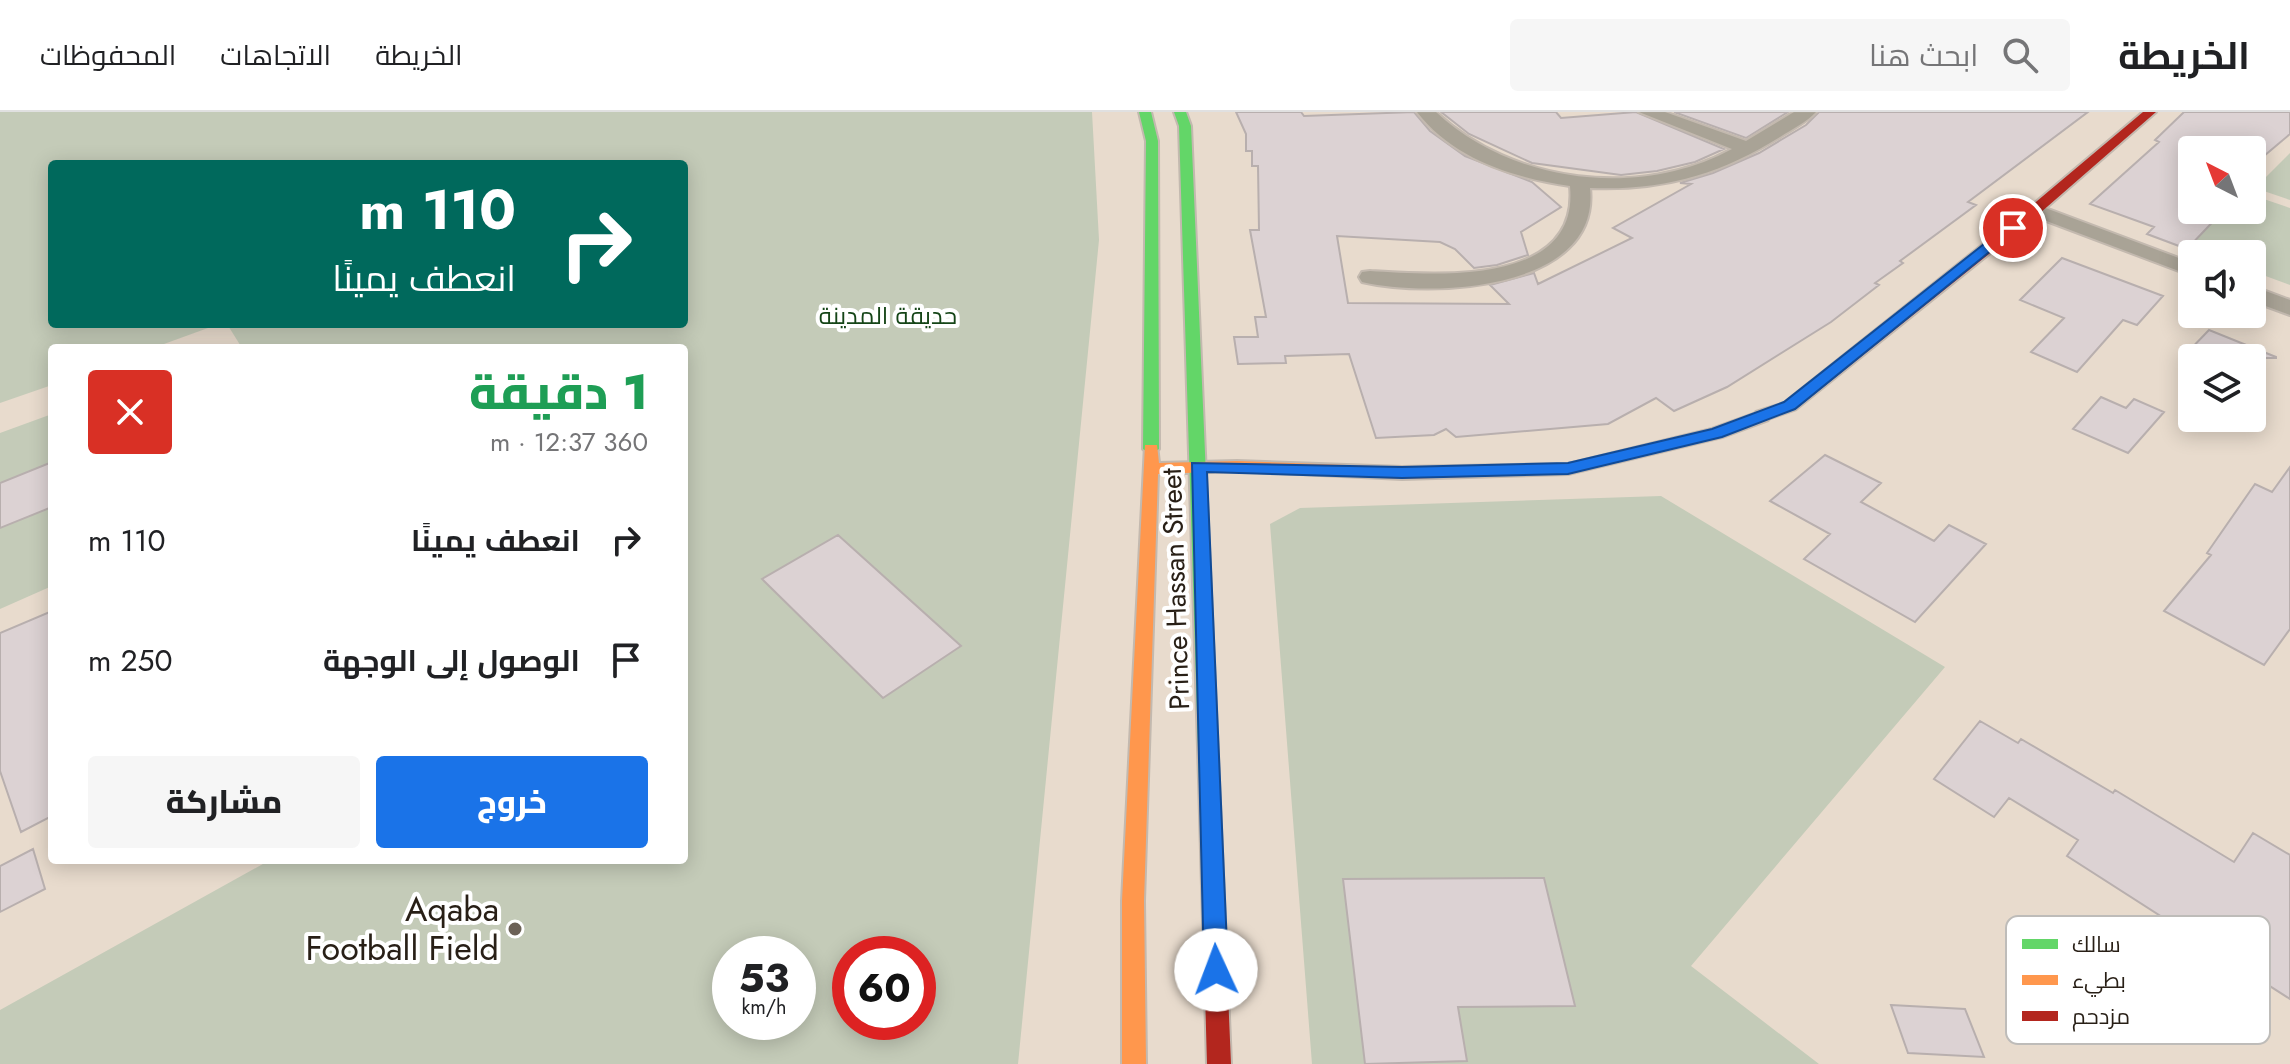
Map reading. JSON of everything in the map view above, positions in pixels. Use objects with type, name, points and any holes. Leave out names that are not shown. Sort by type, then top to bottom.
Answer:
[{"type":"main road","name":"Prince Hassan Street","points":[[1134,1064],[1133,901],[1151,469],[1152,141],[1145,112]]},
{"type":"main road","name":"Prince Hassan Street","points":[[1180,112],[1185,126],[1219,1064]]},
{"type":"main road","points":[[1151,469],[1198,466],[1402,473],[1568,469],[1716,433],[1790,406],[2035,210],[2150,112]]},
{"type":"street","points":[[1426,112],[1460,141],[1523,170],[1579,182],[1646,184],[1691,175],[1747,148],[1807,112]]},
{"type":"street","points":[[1648,112],[1747,148]]},
{"type":"street","points":[[1370,277],[1439,282],[1486,280],[1526,268],[1557,249],[1573,231],[1581,213],[1579,182]]},
{"type":"street","points":[[2035,210],[2178,265]]},
{"type":"street","points":[[2266,299],[2290,308]]},
{"type":"green space","name":"حديقة المدينة","points":[[0,112],[1092,112],[1099,240],[1018,1064],[0,1064],[0,1010],[263,864],[688,864],[688,344],[240,344],[230,328],[688,328],[688,160],[48,160],[48,328],[208,328],[164,344],[48,344],[48,386],[0,403]]},
{"type":"green space","points":[[2290,153],[2290,200],[2266,192],[2266,177]]},
{"type":"green space","points":[[2266,200],[2290,208],[2290,285],[2266,276],[2266,240],[2196,240],[2211,224],[2266,224]]},
{"type":"green space","points":[[48,415],[48,588],[0,609],[0,433]]},
{"type":"green space","points":[[1661,496],[1945,667],[1691,966],[1819,1064],[1312,1064],[1270,524],[1300,508]]},
{"type":"building","points":[[1236,112],[1301,112],[1304,116],[1414,112],[1430,131],[1465,156],[1532,182],[1561,207],[1521,232],[1528,255],[1497,265],[1474,268],[1455,249],[1440,242],[1337,236],[1348,303],[1509,304],[1490,285],[1534,273],[1538,284],[1632,238],[1613,228],[1691,184],[1680,183],[1759,153],[1806,125],[1819,112],[2088,112],[1968,202],[1976,205],[1900,261],[1903,263],[1875,283],[1879,285],[1831,322],[1727,387],[1674,411],[1656,398],[1608,424],[1456,437],[1446,429],[1434,435],[1376,438],[1349,354],[1285,356],[1286,363],[1238,364],[1234,337],[1258,337],[1255,317],[1266,317],[1250,230],[1259,230],[1258,166],[1252,166],[1252,151],[1246,151],[1246,134]]},
{"type":"building","points":[[1441,112],[1556,112],[1561,118],[1636,112],[1724,149],[1695,162],[1621,175],[1532,163],[1469,134]]},
{"type":"building","points":[[1674,112],[1788,112],[1746,138]]},
{"type":"building","points":[[2184,112],[2290,112],[2290,134],[2266,154],[2266,136],[2178,136],[2178,224],[2211,224],[2196,240],[2178,240],[2178,246],[2147,234],[2154,227],[2090,204],[2159,142],[2155,140]]},
{"type":"building","points":[[2062,258],[2163,296],[2137,325],[2123,320],[2077,372],[2031,352],[2064,318],[2020,300]]},
{"type":"building","points":[[2209,330],[2244,344],[2196,344]]},
{"type":"building","points":[[2101,397],[2126,408],[2134,399],[2164,412],[2128,453],[2073,429]]},
{"type":"building","points":[[1825,455],[1881,483],[1861,502],[1934,541],[1949,525],[1986,544],[1915,622],[1804,559],[1830,534],[1770,501]]},
{"type":"building","points":[[48,464],[48,509],[0,528],[0,483]]},
{"type":"building","points":[[2290,467],[2290,629],[2264,665],[2164,611],[2211,555],[2207,553],[2255,484],[2272,492]]},
{"type":"building","points":[[838,535],[961,646],[883,698],[762,579]]},
{"type":"building","points":[[48,613],[48,818],[21,832],[0,771],[0,633]]},
{"type":"building","points":[[1980,721],[2018,743],[2021,739],[2113,793],[2115,790],[2234,862],[2253,833],[2290,855],[2290,999],[2270,986],[2270,916],[2161,916],[2067,856],[2078,840],[2009,798],[1994,817],[1934,779]]},
{"type":"building","points":[[33,849],[45,889],[0,912],[0,866]]},
{"type":"building","points":[[1544,878],[1575,1006],[1458,1007],[1467,1061],[1365,1064],[1343,879]]},
{"type":"building","points":[[1891,1005],[1965,1009],[1984,1057],[1908,1053]]},
{"type":"traffic: fast","points":[[1145,112],[1152,141],[1151,449]]},
{"type":"traffic: fast","points":[[1180,112],[1185,126],[1209,780]]},
{"type":"traffic: slow","points":[[1151,469],[1237,466],[1402,473],[1568,469],[1716,433],[1762,416]]},
{"type":"traffic: slow","points":[[1134,1064],[1133,901],[1151,449]]},
{"type":"traffic: jam","points":[[1762,416],[1790,406],[2035,210],[2150,112]]},
{"type":"traffic: jam","points":[[1209,780],[1219,1064]]},
{"type":"place","name":"Aqaba Football Field","points":[[515,929]]},
{"type":"route","points":[[1216,970],[1198,466],[1402,473],[1568,469],[1716,433],[1790,406],[2013,228]]}]
